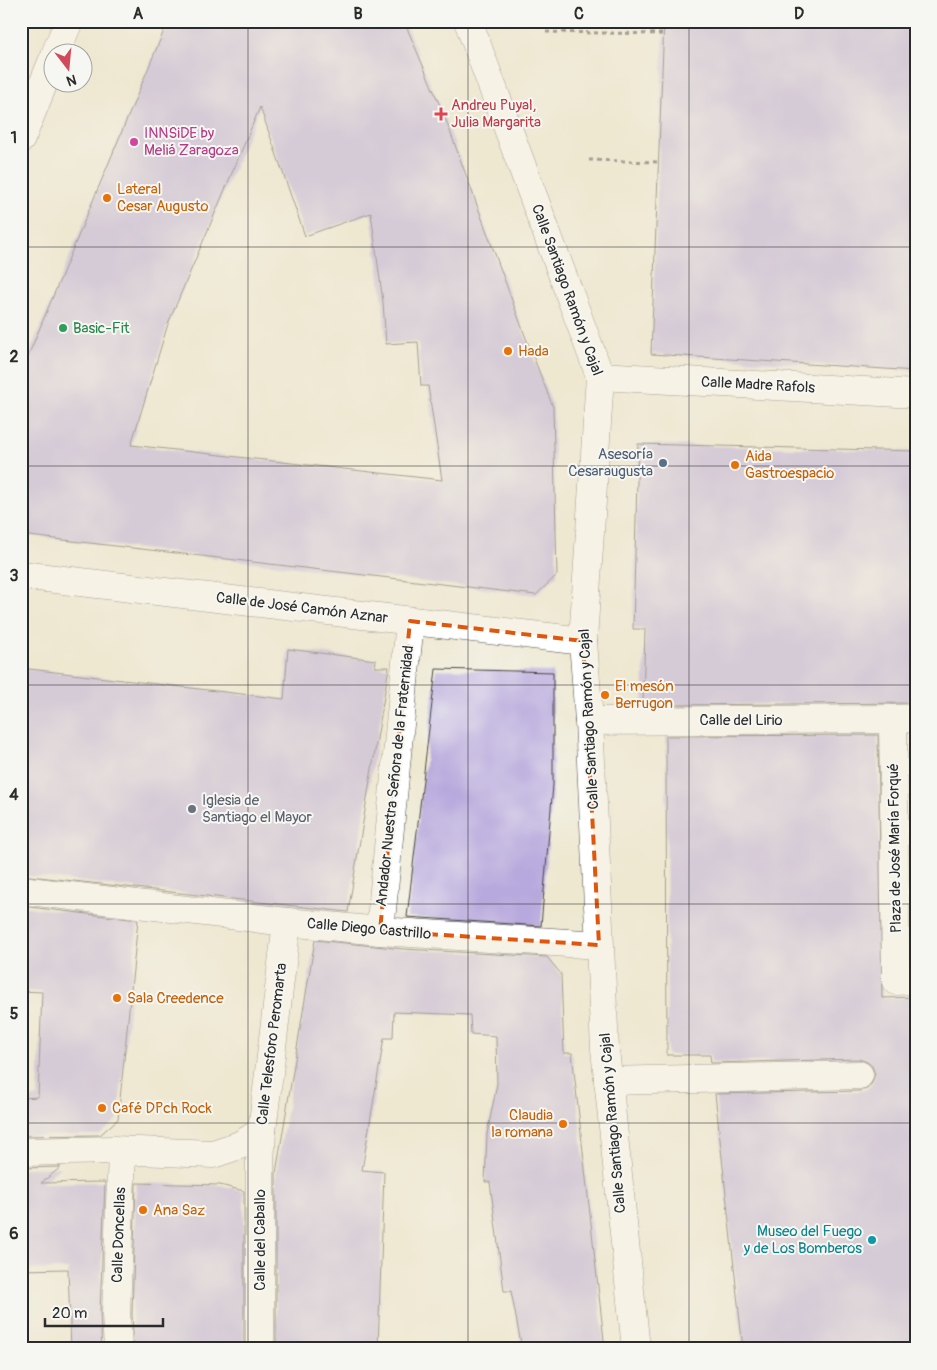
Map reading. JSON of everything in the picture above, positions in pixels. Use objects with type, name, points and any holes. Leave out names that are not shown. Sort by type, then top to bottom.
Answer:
[{"type":"street","points":[[60,42],[69,21]]},
{"type":"street","name":"Calle Santiago Ramón y Cajal","points":[[468,21],[600,376],[582,641],[589,721],[599,945],[608,1081],[636,1349]]},
{"type":"street","points":[[21,139],[42,87]]},
{"type":"street","name":"Calle Madre Rafols","points":[[600,376],[916,394]]},
{"type":"street","name":"Calle de José Camón Aznar","points":[[21,576],[582,641]]},
{"type":"street","name":"Andador Nuestra Señora de la Fraternidad","points":[[380,931],[410,621]]},
{"type":"street","name":"Calle del Lirio","points":[[589,721],[904,718]]},
{"type":"street","name":"Plaza de José María Forqué","points":[[904,718],[896,981],[916,980]]},
{"type":"street","name":"Calle Diego Castrillo","points":[[21,890],[287,922],[380,931],[599,945]]},
{"type":"street","name":"Calle Telesforo Peromarta","points":[[21,1152],[122,1151],[213,1154],[240,1145],[262,1131],[287,922]]},
{"type":"street","points":[[608,1081],[859,1075]]},
{"type":"street","name":"Calle del Caballo","points":[[260,1349],[260,1161],[262,1131]]},
{"type":"street","name":"Calle Doncellas","points":[[118,1349],[116,1314],[122,1151]]},
{"type":"path","points":[[546,32],[664,34]]},
{"type":"path","points":[[589,160],[658,162]]},
{"type":"highlighted area","points":[[410,621],[583,641],[599,945],[380,931]]},
{"type":"building","points":[[168,21],[404,21],[444,115],[553,407],[557,575],[536,595],[21,535],[21,373]],"holes":[[[260,107],[305,236],[371,213],[383,302],[386,344],[418,342],[421,386],[428,386],[442,480],[131,445],[168,324]]]},
{"type":"building","points":[[664,21],[916,21],[916,371],[651,354]]},
{"type":"building","points":[[638,444],[916,451],[916,687],[911,686],[911,703],[666,705],[666,703],[643,703],[645,629],[633,629]]},
{"type":"building","name":"Iglesia de Santiago el Mayor","points":[[288,649],[376,660],[375,667],[389,667],[348,912],[21,875],[21,668],[284,699]]},
{"type":"building","points":[[436,669],[553,672],[553,785],[541,926],[407,917]]},
{"type":"building","points":[[878,735],[882,998],[916,997],[916,1349],[743,1349],[715,1094],[859,1091],[867,1089],[872,1083],[875,1074],[872,1066],[859,1059],[711,1063],[710,1055],[667,1055],[666,736]]},
{"type":"building","points":[[21,906],[138,920],[118,1119],[100,1135],[21,1136],[21,1098],[38,1097],[42,992],[21,991]]},
{"type":"building","points":[[315,940],[404,949],[547,957],[561,974],[564,1053],[572,1053],[605,1349],[522,1349],[511,1291],[504,1291],[490,1182],[485,1182],[487,1134],[497,1084],[496,1036],[471,1034],[470,1015],[394,1012],[393,1038],[384,1038],[362,1170],[384,1172],[378,1349],[276,1349],[276,1173]]},
{"type":"building","points":[[61,1167],[41,1183],[105,1182],[100,1313],[102,1349],[71,1349],[68,1269],[21,1270],[21,1168]]},
{"type":"building","points":[[136,1183],[220,1185],[244,1191],[244,1349],[134,1349],[132,1314]]},
{"type":"place","name":"Andreu Puyal, Julia Margarita","points":[[441,114]]},
{"type":"place","name":"INNSiDE by Meliá Zaragoza","points":[[134,142]]},
{"type":"place","name":"Lateral Cesar Augusto","points":[[107,198]]},
{"type":"place","name":"Basic-Fit","points":[[63,328]]},
{"type":"place","name":"Hada","points":[[508,351]]},
{"type":"place","name":"Asesoría Cesaraugusta","points":[[663,463]]},
{"type":"place","name":"Aida Gastroespacio","points":[[735,465]]},
{"type":"place","name":"El mesón Berrugon","points":[[605,695]]},
{"type":"place","name":"Iglesia de Santiago el Mayor","points":[[192,809]]},
{"type":"place","name":"Sala Creedence","points":[[117,998]]},
{"type":"place","name":"Café DPch Rock","points":[[102,1108]]},
{"type":"place","name":"Claudia la romana","points":[[563,1124]]},
{"type":"place","name":"Ana Saz","points":[[143,1210]]},
{"type":"place","name":"Museo del Fuego y de Los Bomberos","points":[[872,1240]]}]
